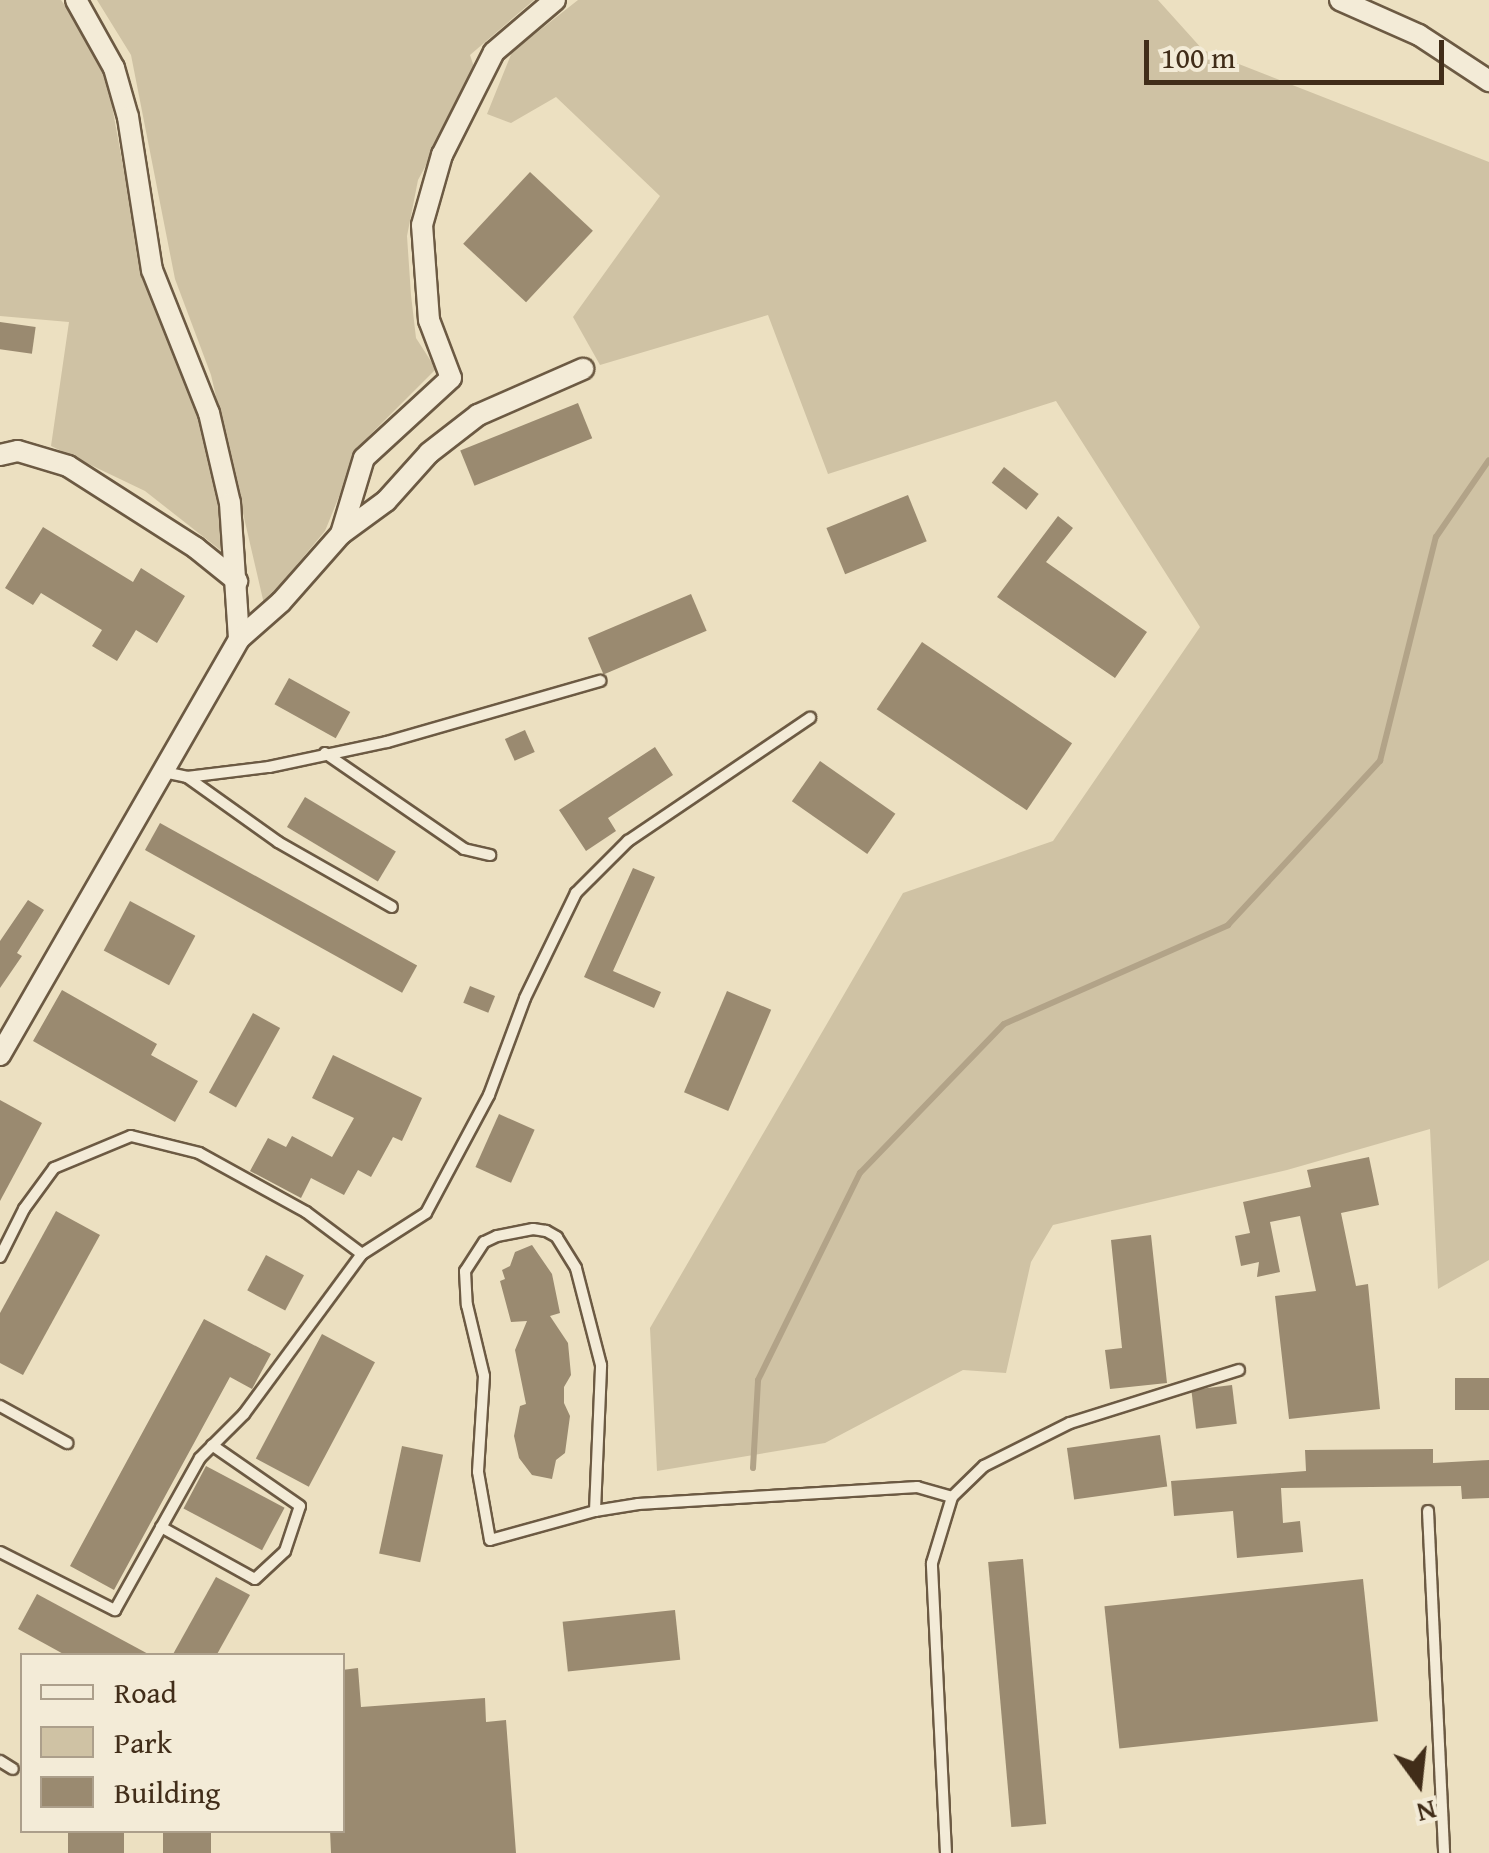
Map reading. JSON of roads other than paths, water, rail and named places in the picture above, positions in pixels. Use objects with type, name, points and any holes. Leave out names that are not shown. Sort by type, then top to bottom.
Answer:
[{"type":"street","points":[[76,0],[114,68],[128,117],[152,270],[209,413],[230,503],[239,639]]},
{"type":"street","points":[[341,534],[364,458],[451,378],[430,320],[422,224],[442,155],[494,52],[556,0]]},
{"type":"street","points":[[1340,0],[1419,36],[1489,80]]},
{"type":"street","points":[[0,1055],[239,639],[281,602],[341,534],[386,501],[429,454],[478,415],[584,369]]},
{"type":"street","points":[[0,455],[18,450],[68,466],[152,518],[237,581]]},
{"type":"lane","points":[[164,772],[187,777],[270,767],[387,742],[600,681]]},
{"type":"lane","points":[[0,1552],[116,1610],[200,1458],[244,1414],[362,1254],[426,1213],[489,1094],[525,998],[576,893],[628,840],[810,718]]},
{"type":"lane","points":[[325,754],[464,850],[490,855]]},
{"type":"lane","points":[[187,777],[278,842],[392,907]]},
{"type":"lane","points":[[0,1257],[24,1210],[54,1168],[132,1136],[199,1153],[306,1212],[362,1254]]},
{"type":"lane","points":[[596,1510],[601,1365],[576,1268],[557,1237],[546,1232],[533,1229],[497,1236],[484,1242],[465,1271],[467,1304],[484,1376],[478,1472],[490,1540],[596,1510],[917,1488],[952,1497]]},
{"type":"lane","points":[[946,1853],[932,1563],[952,1497],[984,1466],[1070,1422],[1240,1370]]},
{"type":"lane","points":[[0,1406],[68,1443]]},
{"type":"lane","points":[[162,1527],[254,1579],[285,1551],[300,1506],[212,1445]]},
{"type":"lane","points":[[1428,1511],[1444,1853]]},
{"type":"lane","points":[[0,1761],[14,1769]]},
{"type":"waterway","points":[[753,1468],[758,1380],[860,1173],[1004,1024],[1228,925],[1380,761],[1436,537],[1489,460]]}]
